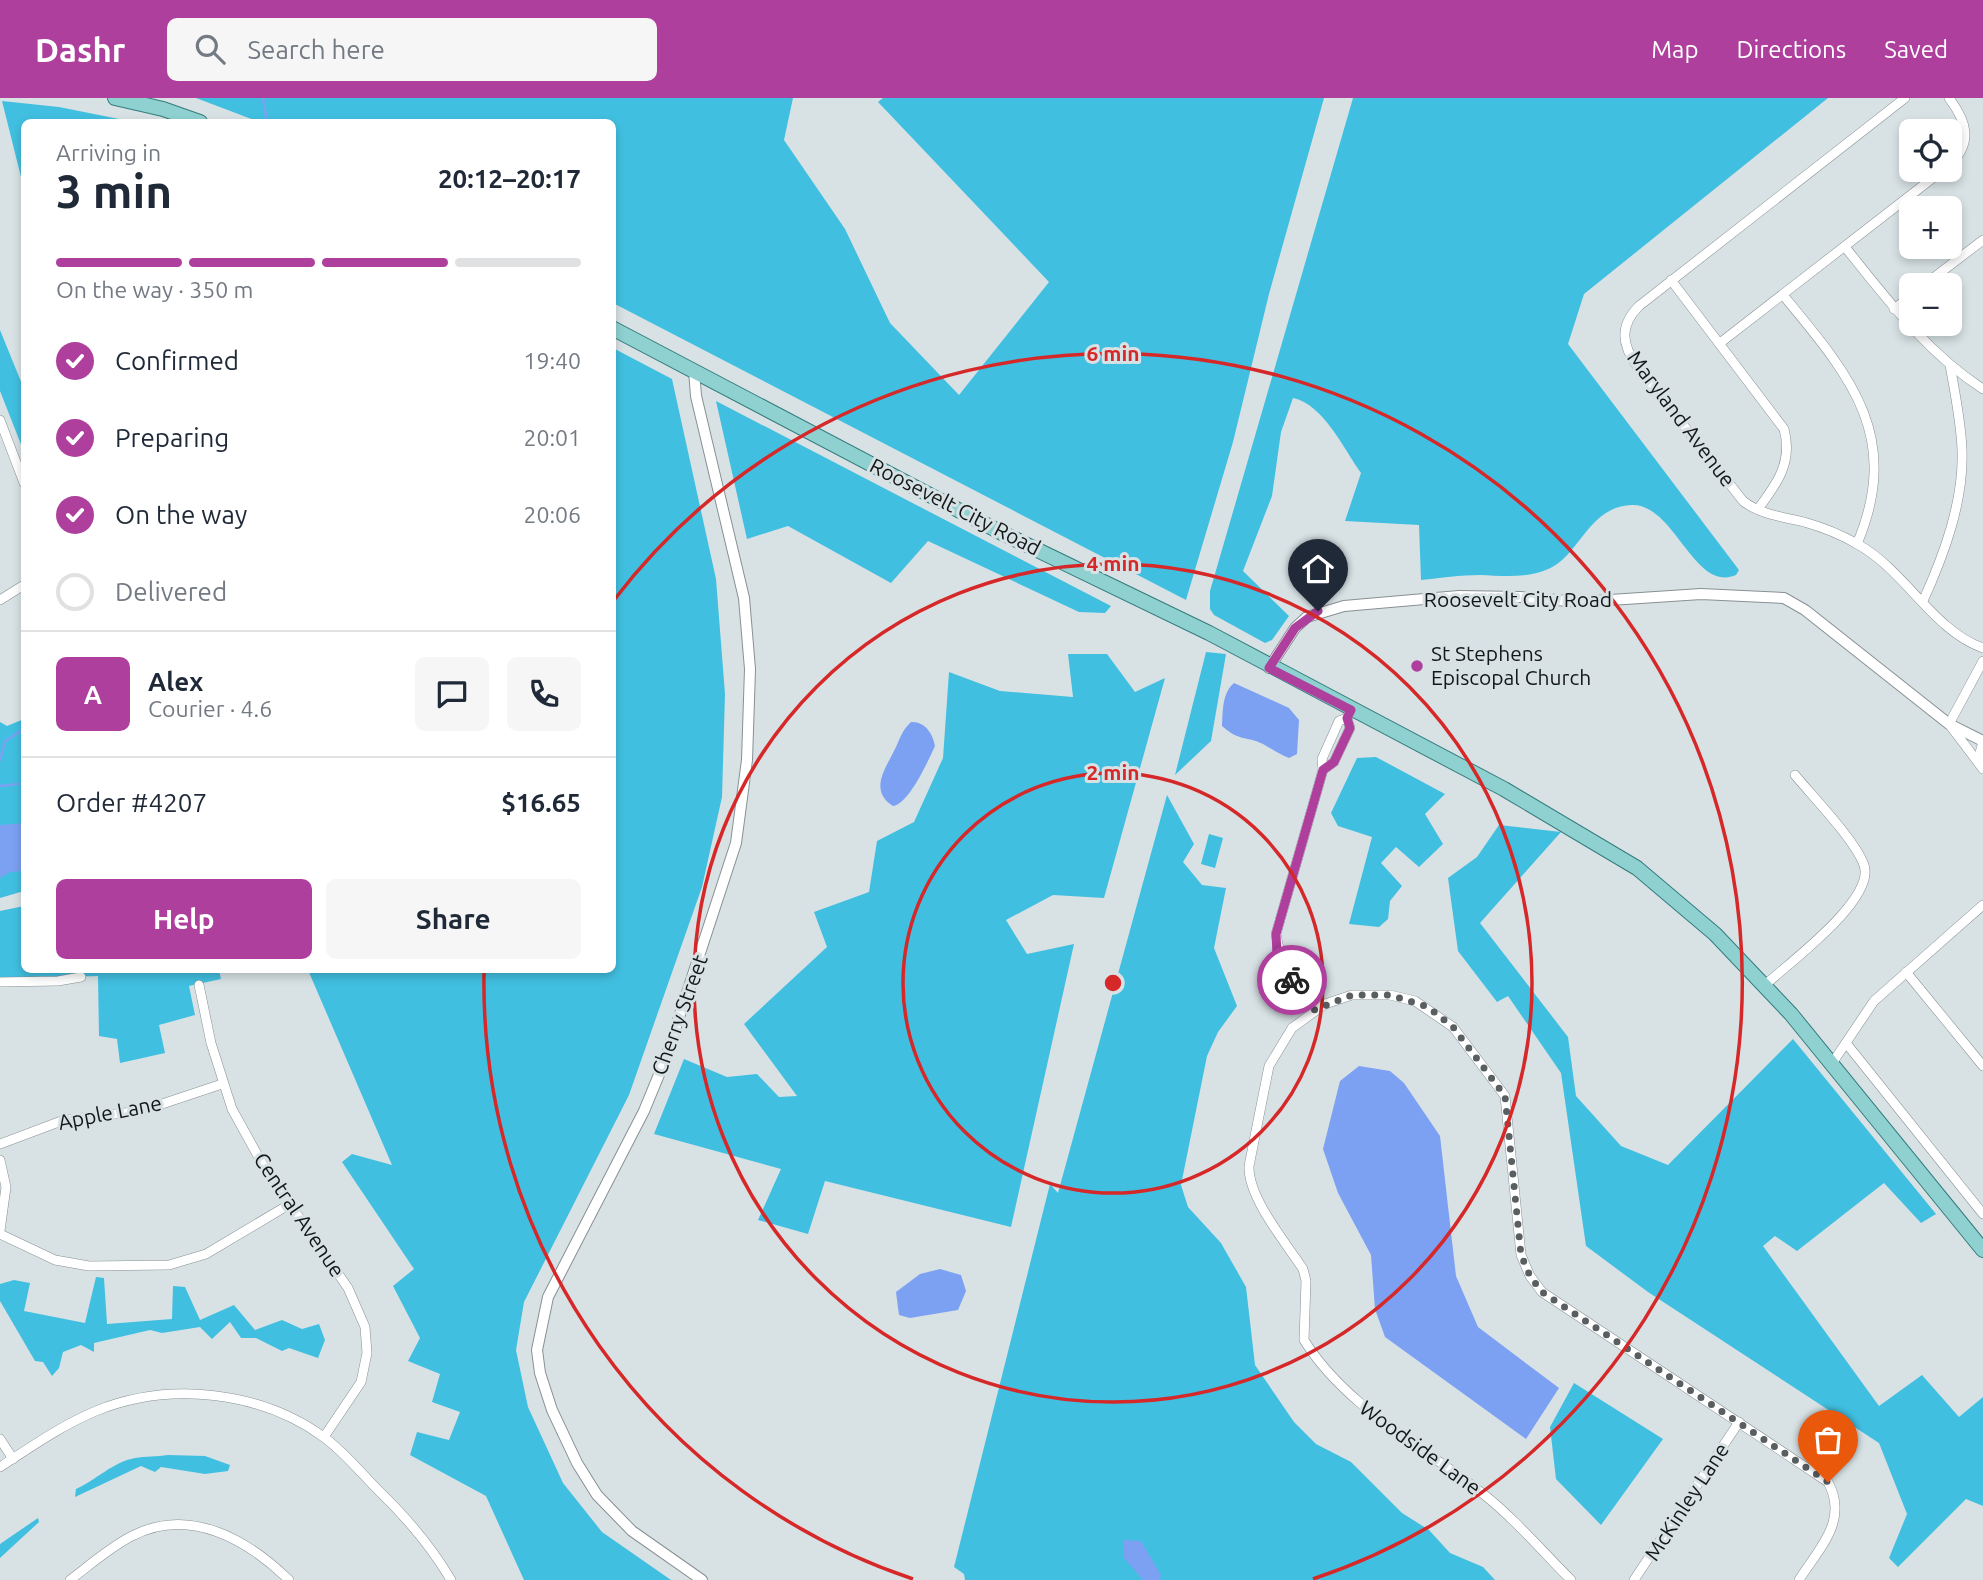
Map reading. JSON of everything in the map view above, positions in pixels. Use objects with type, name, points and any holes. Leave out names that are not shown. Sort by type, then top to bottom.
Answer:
[{"type":"main road","points":[[115,98],[163,108],[192,119]]},
{"type":"main road","name":"Roosevelt City Road","points":[[616,330],[957,509],[1209,633],[1269,668]]},
{"type":"main road","points":[[1269,668],[1349,714],[1504,789],[1637,868],[1701,920],[1765,985],[1833,1062],[1983,1250]]},
{"type":"street","name":"Maryland Avenue","points":[[1905,98],[1671,280],[1628,318],[1624,335],[1628,351],[1737,494],[1758,509],[1813,525],[1857,544],[1892,569],[1955,633],[1983,648]]},
{"type":"street","points":[[1949,98],[1964,122],[1966,134],[1962,149]]},
{"type":"street","points":[[1720,343],[1928,182]]},
{"type":"street","points":[[1940,273],[1983,240]]},
{"type":"street","points":[[1845,247],[1894,309],[1950,365],[1983,389]]},
{"type":"street","points":[[1671,280],[1780,422],[1787,441],[1782,475],[1758,509]]},
{"type":"street","points":[[1783,295],[1844,374],[1870,432],[1875,462],[1874,489],[1857,544]]},
{"type":"street","points":[[1894,309],[1899,305]]},
{"type":"street","points":[[1923,601],[1944,548],[1962,474],[1962,449],[1950,365]]},
{"type":"street","name":"Cherry Street","points":[[694,370],[696,396],[744,598],[749,657],[747,760],[736,843],[665,1060],[639,1122],[548,1297],[537,1350],[540,1373],[552,1410],[577,1463],[597,1495],[632,1531],[702,1580]]},
{"type":"street","points":[[0,421],[21,475]]},
{"type":"street","points":[[0,600],[21,587]]},
{"type":"street","name":"Roosevelt City Road","points":[[1269,668],[1295,628],[1307,617],[1345,606],[1459,596],[1580,602],[1701,594],[1784,598],[1805,610],[1948,724],[1983,741]]},
{"type":"street","points":[[1983,661],[1948,724],[1983,768]]},
{"type":"street","points":[[1314,1010],[1282,964],[1276,934],[1323,770],[1322,759],[1327,743],[1339,721],[1349,714]]},
{"type":"street","points":[[1983,741],[1979,756],[1983,768]]},
{"type":"street","points":[[1765,985],[1854,902],[1865,881],[1861,858],[1795,775]]},
{"type":"street","points":[[1833,1062],[1874,1001],[1980,908],[1983,919]]},
{"type":"street","points":[[1906,972],[1983,1066]]},
{"type":"street","points":[[0,982],[58,981],[81,976]]},
{"type":"street","name":"Central Avenue","points":[[199,985],[222,1084],[248,1139],[348,1288],[365,1327],[367,1353],[361,1382],[324,1437]]},
{"type":"street","name":"Woodside Lane","points":[[1571,1580],[1485,1495],[1389,1423],[1356,1403],[1304,1340],[1306,1281],[1303,1269],[1257,1198],[1249,1176],[1269,1066],[1292,1028],[1314,1010],[1352,995],[1390,995],[1428,1007],[1453,1027],[1505,1096],[1521,1255],[1530,1276],[1554,1302],[1818,1474],[1833,1492],[1838,1505],[1836,1517],[1799,1580]]},
{"type":"street","points":[[1846,1043],[1983,1214]]},
{"type":"street","name":"Apple Lane","points":[[0,1144],[64,1120],[141,1111],[222,1084]]},
{"type":"street","points":[[0,1160],[6,1187],[0,1233],[55,1260],[89,1266],[169,1265],[206,1254],[290,1203]]},
{"type":"street","points":[[0,1467],[98,1410],[160,1396],[206,1394],[239,1399],[287,1417],[324,1437],[427,1542],[451,1580]]},
{"type":"street","name":"McKinley Lane","points":[[1634,1580],[1739,1422]]},
{"type":"street","points":[[0,1439],[13,1459]]},
{"type":"street","points":[[70,1580],[131,1536],[148,1529],[178,1525],[214,1530],[246,1543],[289,1580]]},
{"type":"shaded area","points":[[196,98],[793,98],[784,140],[845,229],[890,323],[959,395],[1049,282],[878,102],[883,98],[1324,98],[1269,294],[1233,442],[1186,600],[616,305],[616,119],[251,119]]},
{"type":"shaded area","points":[[1353,98],[1828,98],[1584,294],[1568,344],[1739,570],[1736,575],[1721,577],[1708,572],[1660,518],[1647,508],[1632,505],[1618,507],[1606,513],[1563,559],[1537,573],[1421,580],[1419,525],[1345,521],[1361,473],[1323,418],[1304,402],[1293,398],[1281,432],[1272,496],[1243,571],[1289,616],[1272,640],[1265,643],[1214,615],[1210,609],[1210,591]]},
{"type":"shaded area","points":[[2,101],[59,107],[119,119],[21,119],[21,177]]},
{"type":"shaded area","points":[[0,330],[21,382],[21,444],[0,391]]},
{"type":"shaded area","points":[[616,350],[672,379],[716,579],[725,694],[722,797],[702,887],[629,1095],[524,1302],[516,1350],[528,1407],[563,1483],[602,1532],[671,1580],[524,1580],[486,1496],[410,1455],[417,1432],[449,1440],[460,1412],[432,1402],[440,1374],[408,1361],[420,1338],[393,1286],[414,1269],[342,1162],[352,1154],[392,1165],[309,973],[616,973]]},
{"type":"shaded area","points":[[716,401],[1111,606],[1105,613],[1079,612],[928,541],[891,583],[788,526],[747,539]]},
{"type":"shaded area","points":[[1206,652],[1226,654],[1211,741],[1175,775]]},
{"type":"shaded area","points":[[1068,654],[1107,654],[1135,692],[1165,678],[1104,898],[1053,895],[1006,920],[1027,954],[1074,944],[1011,1227],[825,1181],[808,1234],[758,1220],[781,1169],[654,1134],[684,1059],[727,1077],[757,1074],[779,1097],[797,1096],[744,1024],[827,947],[814,912],[869,892],[877,841],[914,822],[943,758],[949,672],[1000,691],[1073,697]]},
{"type":"shaded area","points":[[1234,683],[1289,708],[1299,720],[1297,754],[1289,758],[1257,742],[1239,737],[1222,726],[1225,697]]},
{"type":"shaded area","points":[[21,720],[21,892],[0,898],[0,722],[7,726]]},
{"type":"shaded area","points":[[911,722],[928,729],[935,746],[911,790],[893,806],[882,794],[881,780],[903,732]]},
{"type":"shaded area","points":[[1376,757],[1445,794],[1425,814],[1443,844],[1419,867],[1396,847],[1381,863],[1402,886],[1390,901],[1388,919],[1379,927],[1349,924],[1372,837],[1338,826],[1331,813],[1357,758]]},
{"type":"shaded area","points":[[1167,795],[1194,844],[1183,862],[1202,885],[1226,888],[1214,948],[1237,1006],[1218,1032],[1207,1056],[1181,1185],[1188,1207],[1221,1243],[1246,1287],[1255,1365],[1294,1422],[1316,1444],[1351,1462],[1402,1513],[1429,1530],[1450,1553],[1483,1567],[1495,1580],[965,1580],[964,1574],[954,1567],[1050,1184],[1058,1193]]},
{"type":"shaded area","points":[[21,823],[21,871],[10,872],[0,878],[0,825]]},
{"type":"shaded area","points":[[1499,825],[1561,832],[1480,923],[1568,1037],[1576,1096],[1621,1146],[1668,1165],[1793,1039],[1936,1214],[1921,1223],[1884,1183],[1797,1251],[1775,1236],[1763,1246],[1879,1406],[1922,1375],[1959,1417],[1983,1397],[1983,1506],[1966,1499],[1898,1567],[1889,1558],[1907,1514],[1879,1443],[1648,1292],[1586,1246],[1561,1073],[1508,996],[1497,1002],[1458,951],[1448,878],[1477,857]]},
{"type":"shaded area","points":[[1209,834],[1223,838],[1215,868],[1201,864]]},
{"type":"shaded area","points":[[21,907],[21,973],[220,973],[221,979],[189,986],[195,1015],[159,1025],[165,1053],[120,1063],[117,1039],[99,1036],[98,976],[0,979],[0,911]]},
{"type":"shaded area","points":[[1359,1066],[1390,1071],[1404,1083],[1440,1136],[1456,1276],[1478,1327],[1559,1388],[1526,1439],[1385,1337],[1375,1309],[1371,1255],[1338,1193],[1323,1149],[1340,1081]]},
{"type":"shaded area","points":[[940,1269],[961,1275],[966,1291],[958,1310],[910,1318],[899,1315],[896,1292],[920,1274]]},
{"type":"shaded area","points":[[96,1277],[104,1278],[107,1324],[172,1319],[173,1286],[185,1287],[200,1320],[234,1305],[255,1330],[282,1320],[302,1329],[319,1324],[325,1340],[318,1358],[289,1348],[282,1351],[256,1338],[241,1338],[230,1322],[212,1339],[200,1327],[162,1333],[150,1330],[94,1343],[94,1352],[81,1345],[63,1352],[59,1368],[52,1376],[43,1362],[35,1361],[0,1301],[0,1284],[14,1280],[30,1283],[24,1311],[85,1323]]},
{"type":"shaded area","points":[[1574,1383],[1663,1439],[1601,1525],[1556,1479],[1550,1427]]},
{"type":"shaded area","points":[[205,1456],[230,1465],[228,1471],[205,1474],[161,1467],[155,1472],[141,1466],[75,1497],[76,1489],[119,1463],[135,1458]]},
{"type":"shaded area","points":[[38,1518],[39,1522],[0,1558],[0,1544]]},
{"type":"shaded area","points":[[1124,1540],[1141,1541],[1161,1575],[1160,1580],[1143,1580],[1124,1558]]},
{"type":"waterway","points":[[263,98],[266,119]]},
{"type":"waterway","points":[[0,760],[5,741],[21,731]]},
{"type":"waterway","points":[[0,786],[18,784]]},
{"type":"way so far","points":[[1292,980],[1314,1010],[1335,999],[1373,993],[1415,1001],[1444,1018],[1462,1037],[1505,1096],[1521,1255],[1530,1276],[1542,1292],[1828,1482]]},
{"type":"place","name":"St Stephens Episcopal Church","points":[[1417,666]]},
{"type":"route","points":[[1292,980],[1277,954],[1276,934],[1323,770],[1334,762],[1350,728],[1347,718],[1351,710],[1269,668],[1295,628],[1318,611]]}]
